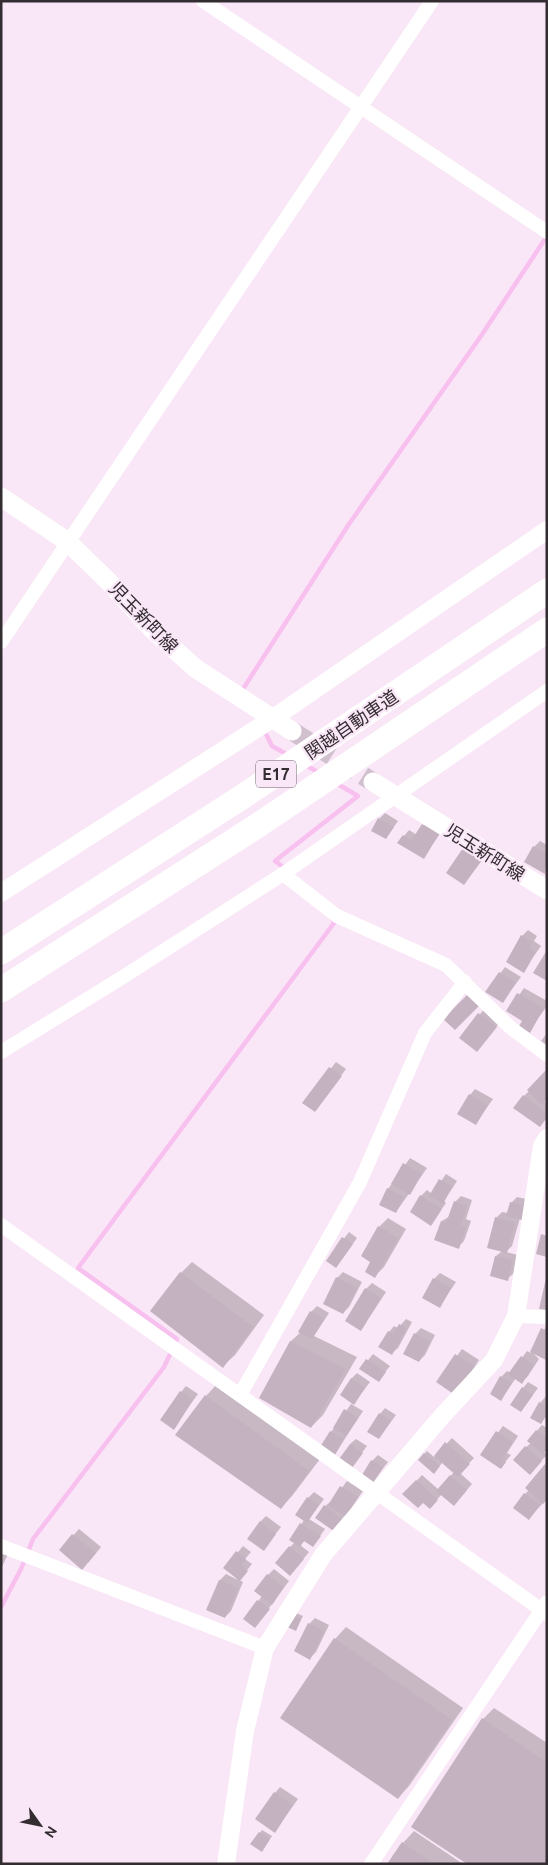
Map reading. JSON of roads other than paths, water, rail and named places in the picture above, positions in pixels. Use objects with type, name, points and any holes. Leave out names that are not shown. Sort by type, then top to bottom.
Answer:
[{"type":"highway","name":"関越自動車道","points":[[1,952],[233,803],[547,591]]},
{"type":"highway","name":"関越自動車道","points":[[1,990],[260,824],[547,630]]},
{"type":"main road","name":"児玉新町線","points":[[1,497],[68,542],[111,584],[152,629],[194,668],[292,731]]},
{"type":"main road","name":"児玉新町線","points":[[373,782],[547,890]]},
{"type":"street","points":[[203,1],[547,232]]},
{"type":"street","points":[[1,642],[432,1]]},
{"type":"street","points":[[1,893],[272,719],[547,530]]},
{"type":"street","points":[[1,1052],[123,977],[283,874],[394,795],[547,691]]},
{"type":"street","points":[[283,874],[337,916],[446,965],[511,1028],[547,1055]]},
{"type":"street","points":[[240,1395],[360,1182],[425,1033],[465,982]]},
{"type":"street","points":[[226,1864],[245,1731],[265,1648],[323,1555],[443,1415],[494,1360],[516,1316],[542,1146],[547,1138]]},
{"type":"street","points":[[2,1228],[377,1494],[545,1609],[371,1864]]},
{"type":"street","points":[[516,1316],[547,1317]]},
{"type":"street","points":[[1,1546],[265,1648]]},
{"type":"waterway","points":[[244,691],[243,689],[349,524],[481,336],[547,236]]},
{"type":"waterway","points":[[264,730],[272,746],[288,755]]},
{"type":"waterway","points":[[304,764],[321,774]]},
{"type":"waterway","points":[[287,870],[275,861],[358,796],[336,783]]},
{"type":"waterway","points":[[1,1607],[21,1569],[33,1539],[164,1367],[177,1339],[78,1268],[334,923],[332,918]]},
{"type":"tunnel","points":[[292,731],[373,782]]}]
